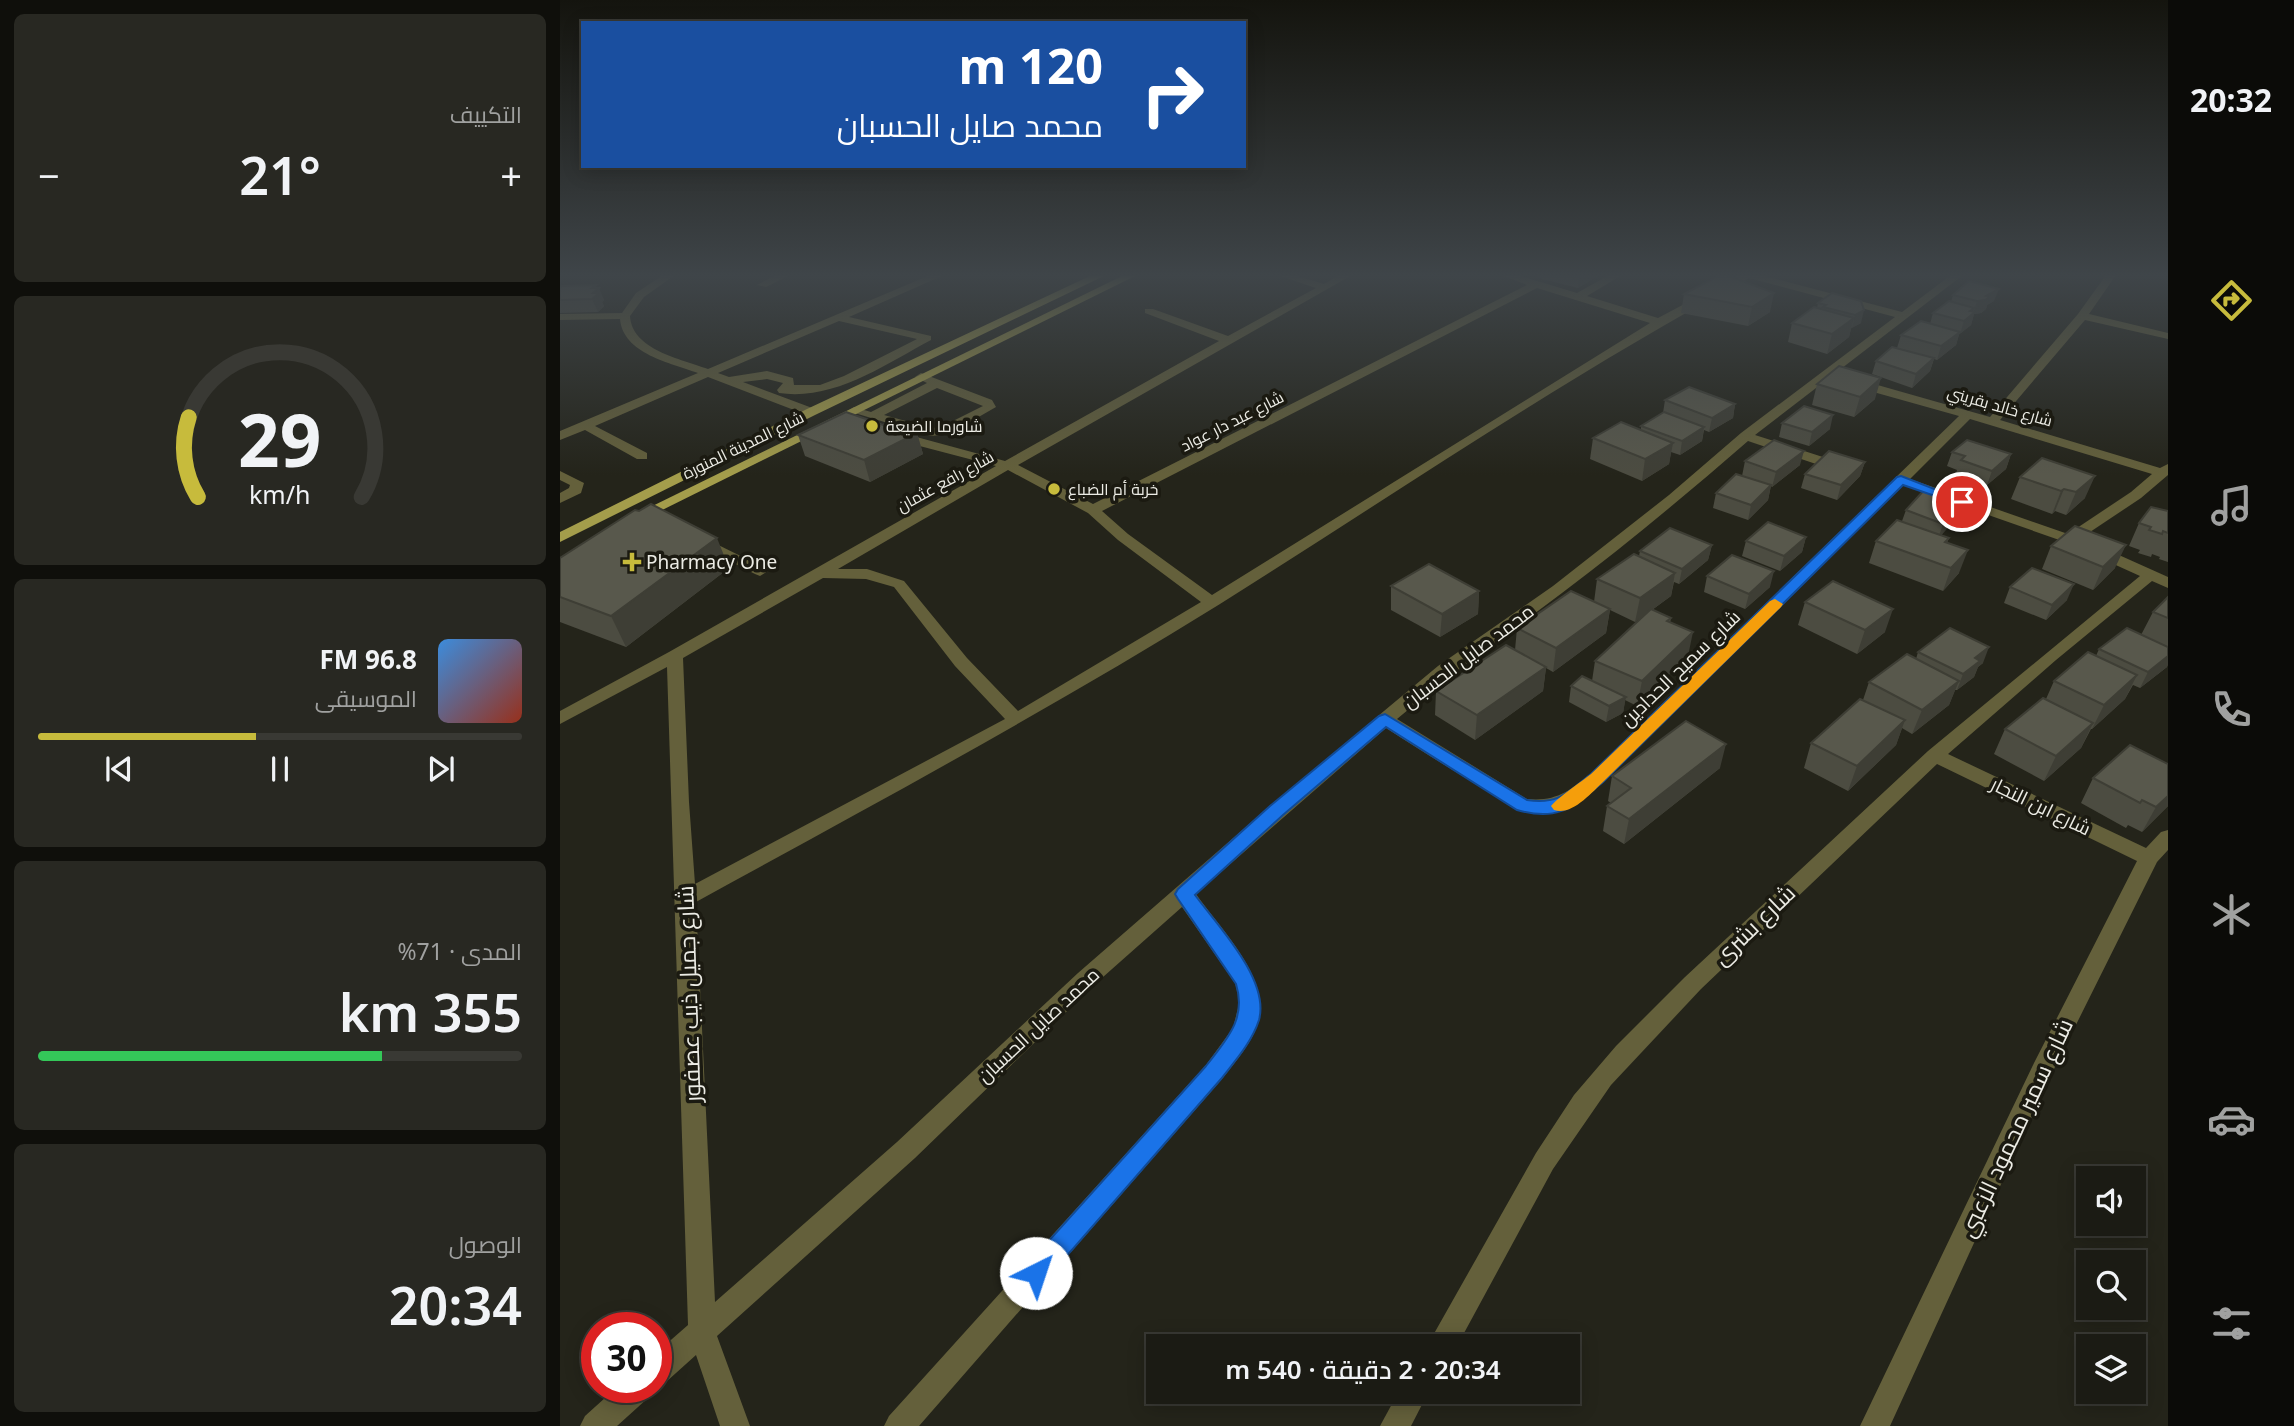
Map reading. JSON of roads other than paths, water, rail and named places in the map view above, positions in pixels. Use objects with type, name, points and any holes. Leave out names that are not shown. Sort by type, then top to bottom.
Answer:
[{"type":"main road","name":"شارع المدينة المنورة","points":[[560,538],[811,412],[960,342]]},
{"type":"main road","name":"شارع المدينة المنورة","points":[[624,523],[994,342]]},
{"type":"street","points":[[636,342],[657,354],[811,412]]},
{"type":"street","points":[[560,436],[781,342]]},
{"type":"street","points":[[770,397],[788,388],[821,389],[848,379],[920,342]]},
{"type":"street","name":"شارع رافع عثمان","points":[[560,719],[1225,342]]},
{"type":"street","name":"شارع عبد دار عواد","points":[[1093,510],[1423,342]]},
{"type":"street","points":[[686,898],[1016,720],[1628,342]]},
{"type":"street","name":"محمد صايل الحسبان","points":[[672,1358],[906,1150],[1086,979],[1277,811],[1444,670],[1558,589],[1674,498],[1746,436],[1871,342]]},
{"type":"street","points":[[1993,421],[2060,342]]},
{"type":"street","points":[[728,381],[767,375],[789,381],[788,388]]},
{"type":"street","name":"شارع خالد بقريني","points":[[1828,375],[2165,471]]},
{"type":"street","points":[[854,411],[931,432],[944,431],[990,407],[988,403],[921,377]]},
{"type":"street","points":[[873,416],[937,383]]},
{"type":"street","name":"شارع سميح الحدادين","points":[[1385,720],[1523,805],[1542,808],[1562,806],[1597,778],[1968,414]]},
{"type":"street","points":[[837,419],[1009,466],[1093,510],[1123,537],[1212,601]]},
{"type":"street","points":[[586,425],[642,456]]},
{"type":"street","points":[[1746,436],[1824,461]]},
{"type":"street","points":[[2070,539],[2165,471]]},
{"type":"street","points":[[560,475],[577,483],[576,490],[560,499]]},
{"type":"street","points":[[1901,480],[2070,539],[2159,579]]},
{"type":"street","points":[[646,512],[666,522]]},
{"type":"street","points":[[688,534],[760,571]]},
{"type":"street","points":[[817,573],[867,575],[899,584],[961,662],[1016,720]]},
{"type":"street","name":"شارع بشرى","points":[[1448,1334],[1545,1162],[1583,1104],[1632,1043],[1934,755],[2089,622],[2159,579]]},
{"type":"street","name":"شارع جميل ذيب عصفور","points":[[675,656],[702,1332],[735,1426]]},
{"type":"street","name":"شارع ابن النجار","points":[[1934,755],[2149,858]]},
{"type":"street","name":"شارع سمير محمود الزعبي","points":[[1875,1426],[2042,1070],[2149,858],[2168,837]]},
{"type":"street","points":[[899,1426],[1196,1093],[1239,1040],[1248,1020],[1251,998],[1246,981],[1184,894]]},
{"type":"street","points":[[595,1426],[621,1403]]},
{"type":"street","points":[[1395,1426],[1408,1404]]},
{"type":"place","name":"شاورما الضيعة","points":[[872,426]]},
{"type":"place","name":"خربة أم الضباع","points":[[1054,489]]},
{"type":"place","name":"Pharmacy One","points":[[632,562]]}]
